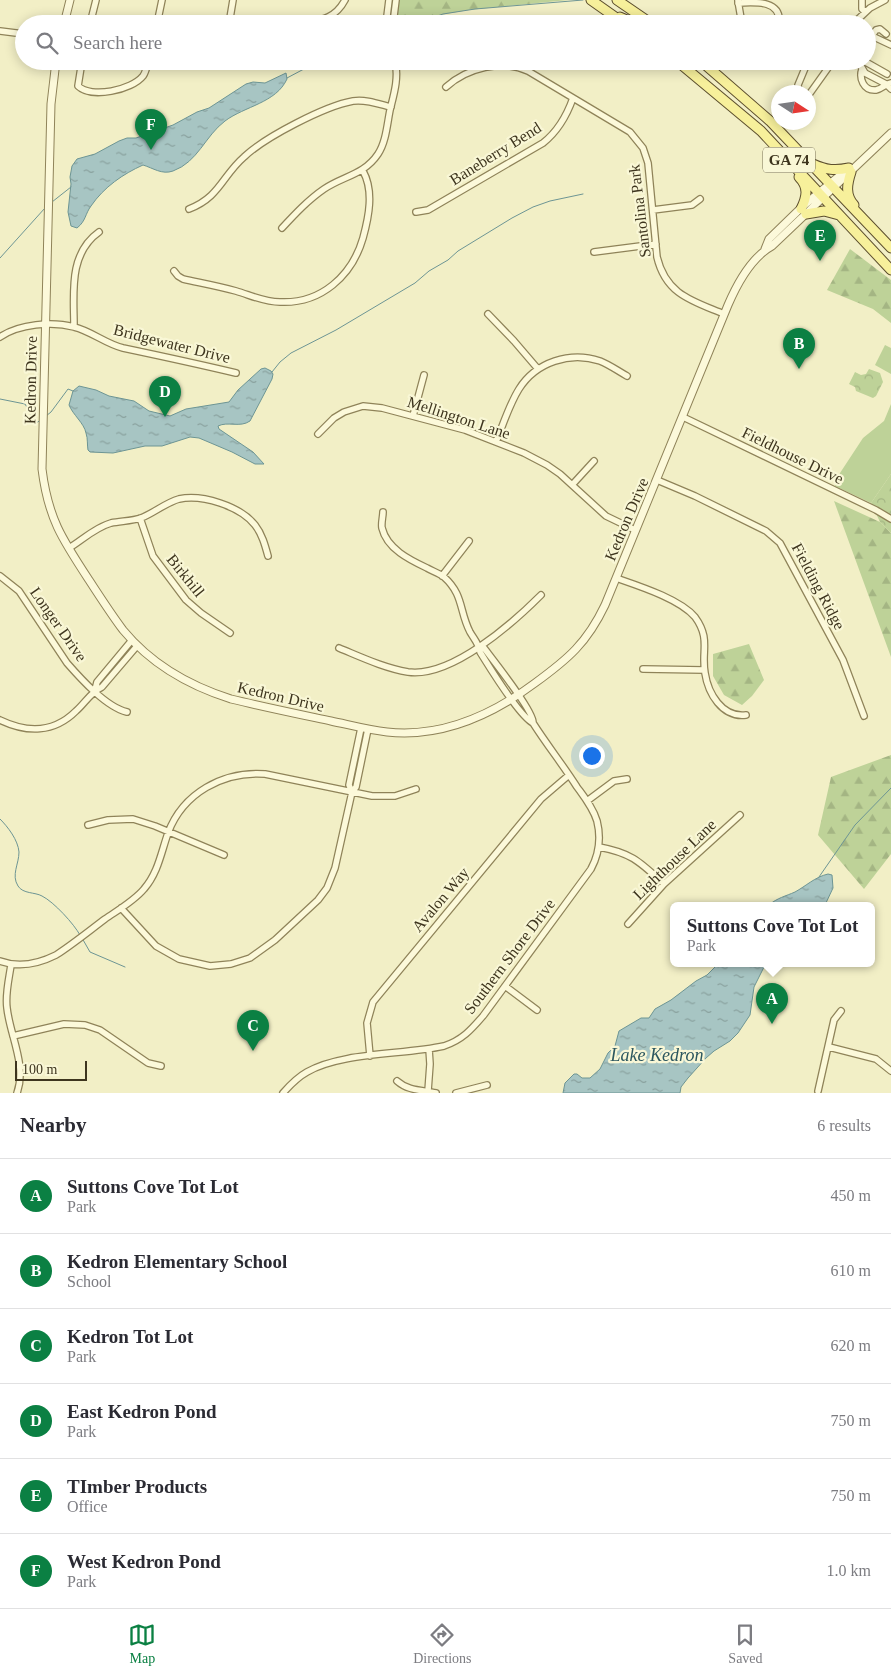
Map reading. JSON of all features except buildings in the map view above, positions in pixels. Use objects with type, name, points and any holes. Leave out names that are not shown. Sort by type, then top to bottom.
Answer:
[{"type":"main road","points":[[592,0],[614,15]]},
{"type":"main road","points":[[618,0],[639,15]]},
{"type":"main road","name":"GA 74","points":[[688,70],[761,131],[827,190]]},
{"type":"main road","name":"GA 74","points":[[712,70],[770,120],[810,162],[842,216],[891,270]]},
{"type":"main road","points":[[761,131],[767,144],[803,181],[806,188],[803,211],[824,210],[842,216]]},
{"type":"main road","points":[[810,162],[824,169],[850,170],[847,188],[849,199],[877,229],[888,245]]},
{"type":"main road","points":[[827,190],[839,199],[870,233],[888,245]]},
{"type":"street","points":[[66,15],[70,0]]},
{"type":"street","points":[[92,15],[96,0]]},
{"type":"street","points":[[159,15],[162,0]]},
{"type":"street","points":[[230,15],[233,0]]},
{"type":"street","points":[[335,15],[345,0]]},
{"type":"street","points":[[387,15],[389,0]]},
{"type":"street","points":[[394,15],[396,0]]},
{"type":"street","points":[[862,0],[862,9],[865,12]]},
{"type":"street","points":[[862,15],[885,0]]},
{"type":"street","points":[[740,15],[738,1],[769,4],[776,7],[779,15]]},
{"type":"street","points":[[876,30],[880,29],[888,32]]},
{"type":"street","points":[[0,31],[15,33]]},
{"type":"street","points":[[876,39],[891,45]]},
{"type":"street","points":[[876,68],[887,74]]},
{"type":"street","name":"Kedron Drive","points":[[55,70],[51,104],[42,469],[50,510],[61,537],[114,618],[135,643],[178,676],[209,692],[237,701],[364,729],[406,733],[441,729],[472,720],[512,700],[557,668],[580,646],[600,615],[724,314],[740,282],[765,249],[772,246],[803,211],[891,132]]},
{"type":"street","points":[[80,70],[78,86],[84,92],[101,92],[125,88],[142,76],[144,70]]},
{"type":"street","points":[[282,228],[303,206],[324,189],[363,171],[373,160],[382,144],[397,76],[396,70]]},
{"type":"street","name":"Santolina Park","points":[[446,88],[455,79],[480,70]]},
{"type":"street","name":"Santolina Park","points":[[524,70],[624,128],[637,140],[643,148],[648,163],[656,244],[662,272],[674,290],[686,298],[724,314]]},
{"type":"street","points":[[798,85],[804,70]]},
{"type":"street","points":[[816,85],[827,70]]},
{"type":"street","points":[[862,70],[864,73],[889,85]]},
{"type":"street","points":[[862,70],[862,83],[868,89],[876,90],[889,85]]},
{"type":"street","name":"Baneberry Bend","points":[[416,212],[428,210],[543,143],[554,133],[573,98]]},
{"type":"street","points":[[190,209],[210,198],[251,151],[308,117],[353,101],[365,101],[391,107]]},
{"type":"street","points":[[174,271],[183,279],[224,288],[272,302],[292,302],[323,292],[347,272],[357,256],[369,205],[367,179],[363,171]]},
{"type":"street","points":[[653,210],[692,205],[700,199]]},
{"type":"street","points":[[74,327],[74,291],[77,260],[88,241],[99,232]]},
{"type":"street","points":[[594,252],[656,244]]},
{"type":"street","points":[[488,314],[538,370]]},
{"type":"street","name":"Bridgewater Drive","points":[[0,336],[15,328],[45,325],[74,327],[121,347],[236,373]]},
{"type":"street","points":[[496,442],[520,388],[547,364],[575,357],[585,358],[602,362],[627,376]]},
{"type":"street","points":[[412,416],[424,375]]},
{"type":"street","name":"Mellington Lane","points":[[318,434],[334,418],[344,412],[363,406],[382,408],[474,433],[536,459],[560,474],[606,516],[635,530]]},
{"type":"street","name":"Fieldhouse Drive","points":[[682,417],[876,510],[891,520]]},
{"type":"street","points":[[572,485],[594,461]]},
{"type":"street","name":"Fielding Ridge","points":[[657,480],[766,530],[780,543],[843,660],[864,716]]},
{"type":"street","points":[[68,548],[97,529],[109,524],[140,518],[177,500],[192,498],[208,500],[233,509],[249,518],[261,534],[268,556]]},
{"type":"street","points":[[383,512],[382,528],[394,548],[407,558],[442,576],[456,591],[470,632],[479,646]]},
{"type":"street","name":"Birkhill","points":[[140,518],[153,556],[186,600],[230,633]]},
{"type":"street","points":[[442,576],[469,541]]},
{"type":"street","name":"Longer Drive","points":[[0,576],[19,590],[67,663],[117,710],[126,712]]},
{"type":"street","points":[[616,578],[676,602],[689,611],[700,625],[704,635],[706,647],[704,670],[710,692],[722,707],[733,715],[746,715]]},
{"type":"street","points":[[339,648],[382,665],[410,672],[426,672],[444,667],[479,646],[523,613],[541,595]]},
{"type":"street","points":[[0,720],[14,726],[39,730],[52,727],[71,717],[95,690],[102,687],[135,643]]},
{"type":"street","name":"Southern Shore Drive","points":[[479,646],[484,648],[519,695],[532,716],[533,723]]},
{"type":"street","name":"Southern Shore Drive","points":[[283,1093],[300,1077],[321,1066],[370,1056],[429,1049],[454,1043],[466,1035],[505,986],[596,861],[599,847],[599,830],[597,821],[587,801],[533,723],[528,720],[512,700],[480,652],[479,646]]},
{"type":"street","points":[[643,669],[704,670]]},
{"type":"street","points":[[121,908],[156,946],[179,960],[198,965],[217,966],[237,962],[252,956],[275,940],[318,900],[327,888],[335,868],[352,792],[356,787],[364,729]]},
{"type":"street","points":[[0,961],[11,965],[30,964],[56,956],[143,890],[158,866],[168,832],[181,810],[190,800],[213,783],[243,774],[264,774],[372,796],[395,796],[416,789]]},
{"type":"street","name":"Avalon Way","points":[[370,1056],[367,1023],[373,1002],[541,799],[570,775]]},
{"type":"street","points":[[587,801],[614,781],[627,780]]},
{"type":"street","name":"Lighthouse Lane","points":[[628,924],[664,884],[740,815]]},
{"type":"street","points":[[88,825],[114,819],[133,818],[224,855]]},
{"type":"street","points":[[599,847],[622,852],[633,857],[664,884]]},
{"type":"street","points":[[11,965],[6,998],[19,1062],[20,1078],[17,1093]]},
{"type":"street","points":[[505,986],[536,1010]]},
{"type":"street","points":[[818,1091],[834,1020],[841,1011]]},
{"type":"street","points":[[13,1036],[64,1024],[85,1025],[100,1030],[148,1064],[161,1066]]},
{"type":"street","points":[[829,1047],[876,1059],[891,1071]]},
{"type":"street","points":[[428,1091],[429,1049]]},
{"type":"street","points":[[397,1081],[402,1086],[410,1089],[436,1093]]},
{"type":"street","points":[[456,1093],[487,1085]]},
{"type":"green space","points":[[397,0],[568,0],[469,10],[440,15],[394,15]]},
{"type":"green space","points":[[850,249],[891,280],[891,323],[873,309],[827,290]]},
{"type":"green space","points":[[885,345],[891,348],[891,374],[875,365]]},
{"type":"green space","points":[[869,369],[880,373],[883,382],[873,398],[856,391],[855,387],[849,384],[855,372],[861,375],[866,374]]},
{"type":"green space","points":[[891,404],[891,474],[871,503],[835,486],[840,473],[863,438],[884,421]]},
{"type":"green space","points":[[891,474],[891,533],[880,522],[871,503]]},
{"type":"green space","points":[[834,501],[880,522],[891,533],[891,657]]},
{"type":"green space","points":[[749,644],[764,680],[752,696],[742,705],[724,695],[713,676],[713,654]]},
{"type":"green space","points":[[891,755],[891,854],[864,889],[818,835],[831,777]]},
{"type":"water","points":[[286,73],[287,79],[275,94],[225,121],[189,162],[182,167],[165,172],[143,165],[114,182],[91,206],[82,223],[77,228],[71,226],[68,212],[70,177],[72,166],[77,159],[95,154],[127,138],[136,138],[173,125],[197,112],[209,108],[246,84],[253,82],[265,83]]},
{"type":"water","points":[[265,368],[273,374],[272,379],[250,421],[242,424],[218,426],[219,429],[253,452],[264,464],[255,464],[199,438],[190,437],[162,446],[145,446],[113,453],[90,452],[88,450],[85,429],[69,405],[73,391],[79,386],[96,390],[109,396],[134,401],[149,411],[170,416],[186,409],[229,402],[238,390],[261,369]]},
{"type":"water","points":[[828,874],[832,875],[833,888],[826,902],[774,902],[795,892],[819,877]]},
{"type":"water","name":"Lake Kedron","points":[[715,967],[764,967],[754,987],[750,1015],[738,1033],[706,1058],[681,1087],[680,1093],[563,1093],[565,1083],[574,1074],[582,1078],[590,1078],[600,1069],[608,1053],[615,1046],[619,1031],[641,1018],[649,1018],[655,1009],[707,975]]},
{"type":"waterway","points":[[440,15],[475,9],[583,0]]},
{"type":"waterway","points":[[287,78],[302,70]]},
{"type":"waterway","points":[[52,202],[71,187]]},
{"type":"waterway","points":[[272,372],[291,353],[336,330],[415,283],[458,251],[512,218],[550,201],[583,194]]},
{"type":"waterway","points":[[0,258],[45,208]]},
{"type":"waterway","points":[[46,416],[68,389],[73,391]]},
{"type":"waterway","points":[[0,399],[25,404],[36,423],[41,420]]},
{"type":"waterway","points":[[819,877],[855,825],[891,788]]},
{"type":"waterway","points":[[0,819],[17,843],[19,856],[15,878],[20,889],[42,896],[52,903],[69,919],[80,935]]},
{"type":"waterway","points":[[82,938],[90,952],[125,967]]},
{"type":"place","name":"West Kedron Pond","points":[[151,150]]},
{"type":"place","name":"TImber Products","points":[[820,261]]},
{"type":"place","name":"Kedron Elementary School","points":[[799,369]]},
{"type":"place","name":"East Kedron Pond","points":[[165,417]]},
{"type":"place","name":"Suttons Cove Tot Lot","points":[[772,1024]]},
{"type":"place","name":"Kedron Tot Lot","points":[[253,1051]]}]
